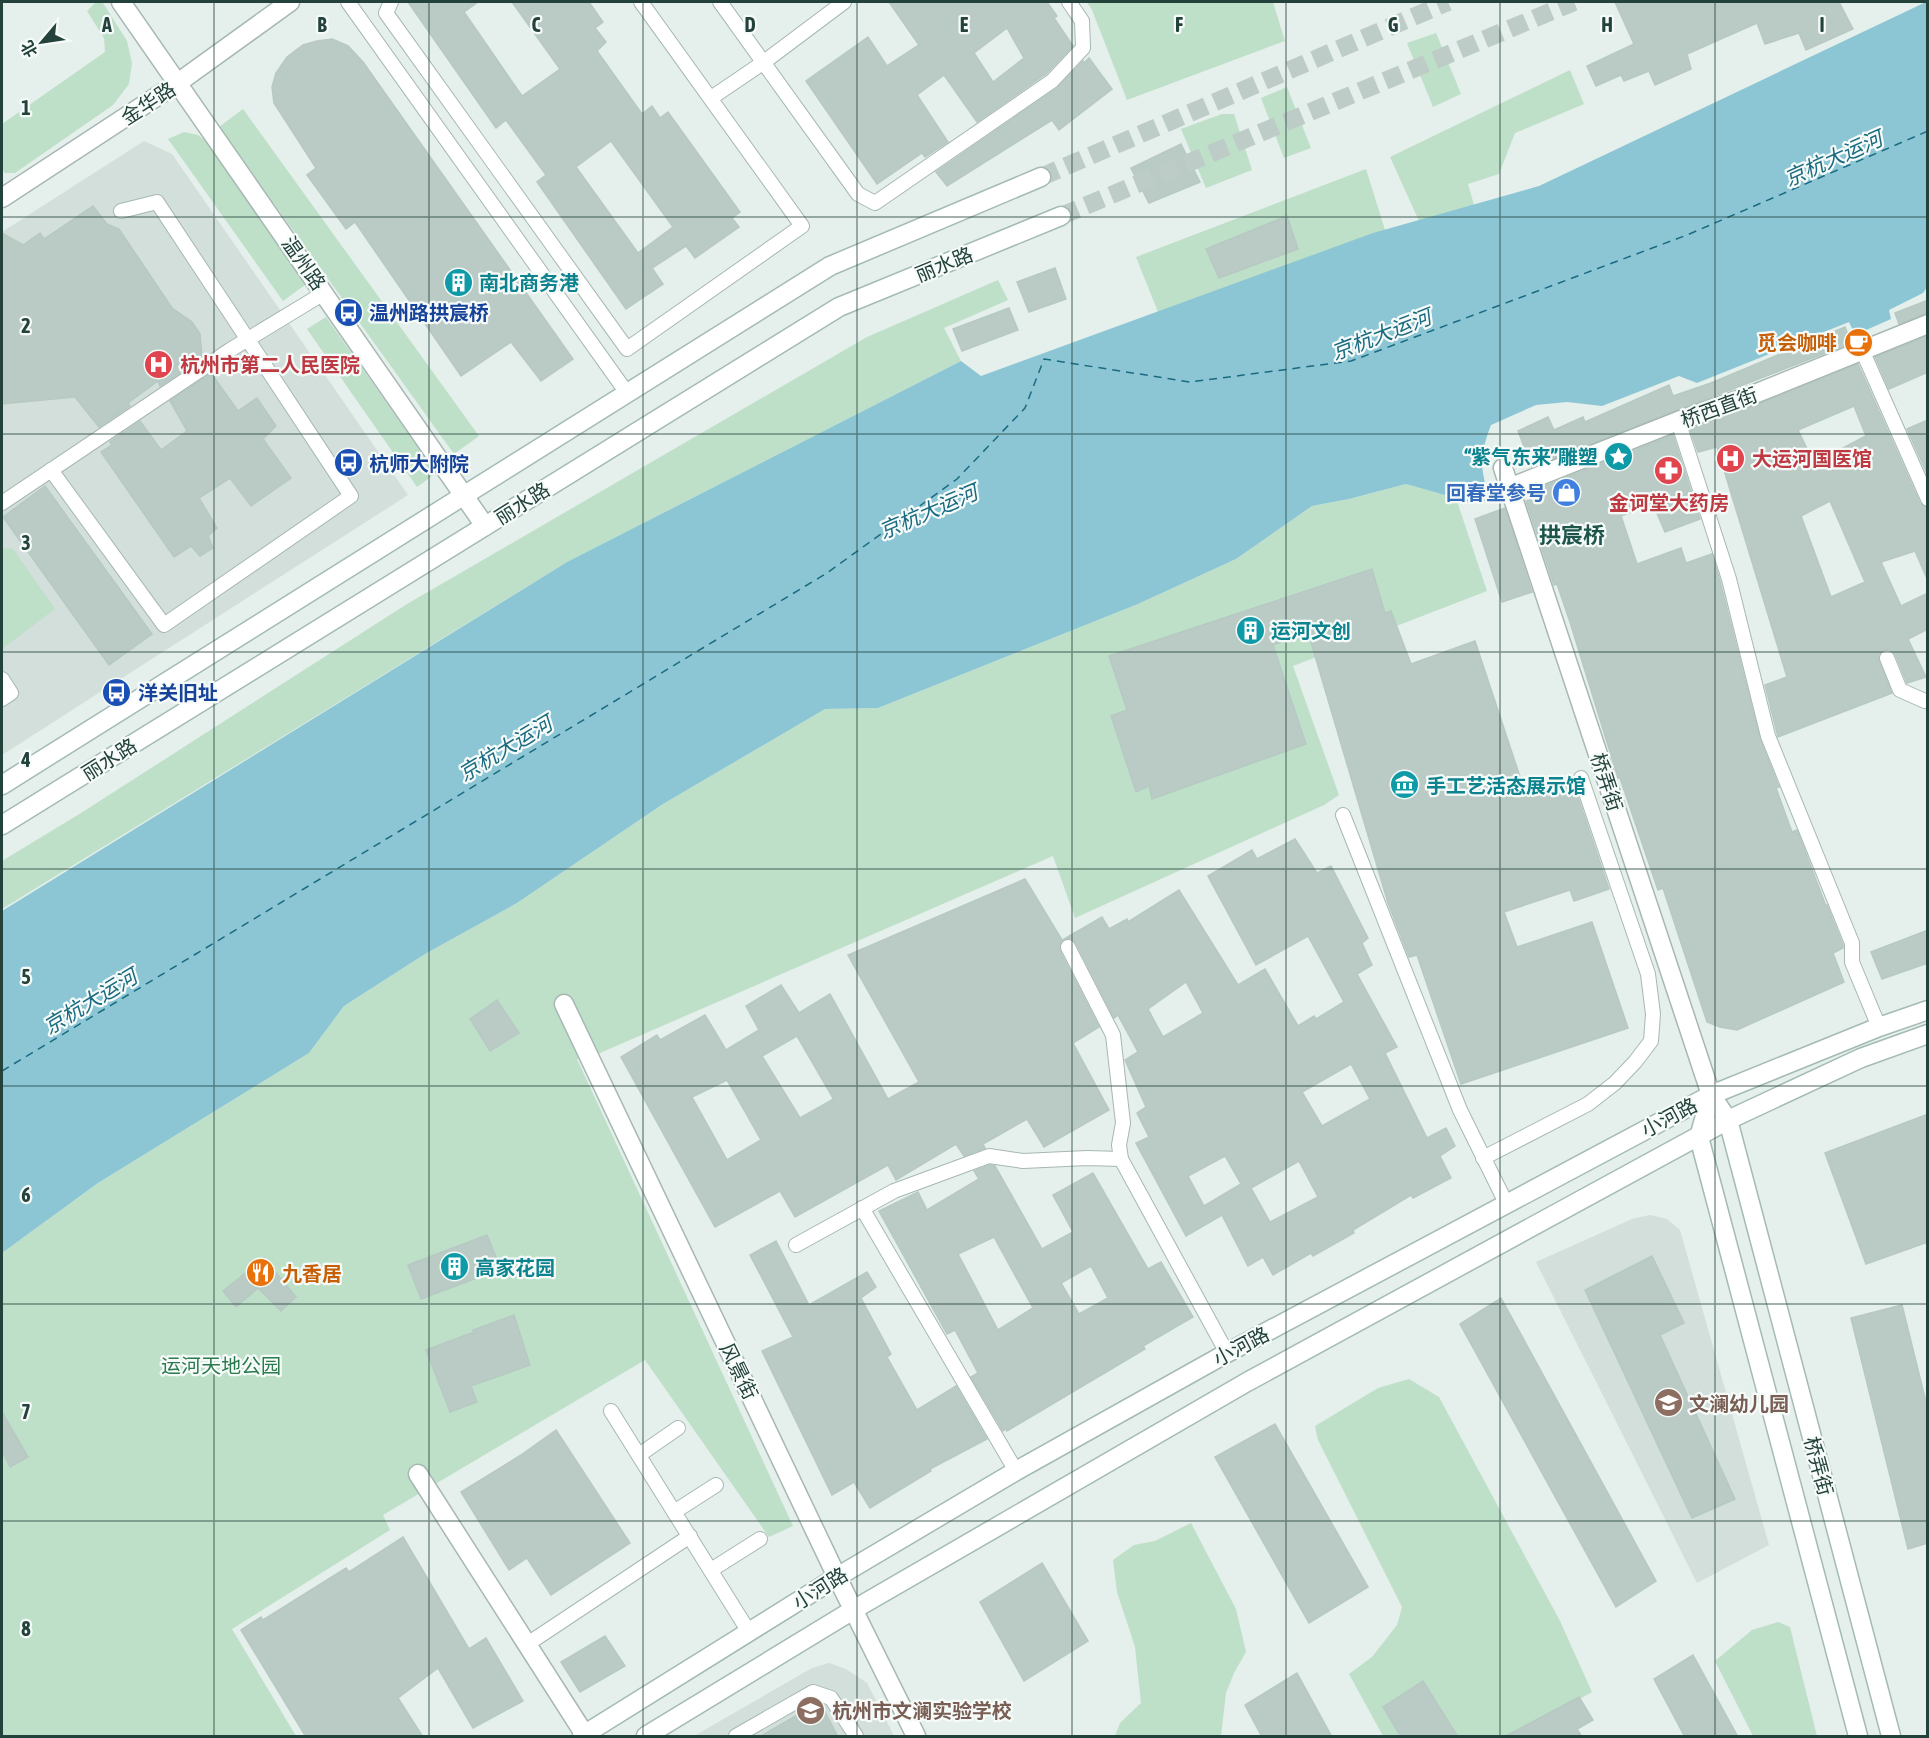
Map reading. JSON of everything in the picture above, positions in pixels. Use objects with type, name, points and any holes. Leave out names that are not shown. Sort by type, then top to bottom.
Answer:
[{"type":"main road","name":"温州路","points":[[121,2],[179,82],[485,526]]},
{"type":"main road","name":"金华路","points":[[3,193],[179,82],[290,2]]},
{"type":"main road","name":"丽水路","points":[[2,785],[830,266],[1041,177]]},
{"type":"main road","name":"丽水路","points":[[2,825],[839,308],[1061,216]]},
{"type":"main road","name":"桥西直街","points":[[1509,488],[1678,421],[1752,395],[1928,324]]},
{"type":"main road","name":"桥弄街","points":[[1503,468],[1711,1095],[1728,1120],[1891,1737]]},
{"type":"main road","name":"风景街","points":[[564,1004],[837,1577],[916,1737]]},
{"type":"main road","name":"小河路","points":[[584,1736],[837,1577],[1016,1471],[1227,1353],[1711,1095],[1879,1027],[1928,1010]]},
{"type":"main road","name":"小河路","points":[[646,1737],[854,1610],[1248,1382],[1728,1120],[1861,1058],[1927,1038]]},
{"type":"main road","points":[[1699,1137],[1711,1095]]},
{"type":"main road","name":"桥弄街","points":[[1699,1137],[1858,1737]]},
{"type":"main road","points":[[418,1474],[584,1736]]},
{"type":"lane","points":[[348,2],[627,393]]},
{"type":"lane","points":[[391,2],[386,13],[627,349],[802,226],[647,4]]},
{"type":"lane","points":[[720,2],[858,194],[875,203],[1052,81],[1083,48],[1082,21],[1069,2]]},
{"type":"lane","points":[[711,98],[764,63],[844,2]]},
{"type":"lane","points":[[481,189],[502,175]]},
{"type":"lane","points":[[51,470],[164,625],[351,496],[157,202],[121,211]]},
{"type":"lane","points":[[2,502],[248,339],[324,293]]},
{"type":"lane","points":[[1862,350],[1928,499]]},
{"type":"lane","points":[[1678,421],[1729,579],[1768,736],[1852,943],[1852,962],[1879,1027]]},
{"type":"lane","points":[[1887,658],[1900,690],[1927,702]]},
{"type":"lane","points":[[2,679],[11,693],[2,699]]},
{"type":"lane","points":[[1483,1158],[1588,1104],[1615,1083],[1651,1041],[1653,1014],[1648,974],[1581,778]]},
{"type":"lane","points":[[1343,815],[1460,1110],[1507,1205]]},
{"type":"lane","points":[[1068,947],[1113,1035],[1123,1123],[1119,1145],[1121,1159],[1227,1353]]},
{"type":"lane","points":[[796,1245],[894,1191],[989,1156],[1023,1161],[1121,1159]]},
{"type":"lane","points":[[862,1208],[1016,1471]]},
{"type":"lane","points":[[611,1411],[750,1632]]},
{"type":"lane","points":[[639,1455],[678,1428]]},
{"type":"lane","points":[[674,1512],[716,1485]]},
{"type":"lane","points":[[526,1645],[690,1536]]},
{"type":"lane","points":[[711,1570],[760,1539]]},
{"type":"lane","points":[[736,1737],[813,1692],[831,1698],[856,1737]]},
{"type":"shaded area","name":"杭州市第二人民医院","points":[[144,141],[172,154],[408,495],[2,755],[2,232]]},
{"type":"shaded area","name":"文澜幼儿园","points":[[1650,1215],[1667,1219],[1680,1230],[1769,1545],[1697,1583],[1536,1262],[1632,1219]]},
{"type":"shaded area","name":"杭州市文澜实验学校","points":[[829,1663],[846,1669],[867,1683],[894,1736],[694,1736],[812,1668]]},
{"type":"green space","points":[[1087,2],[1273,2],[1285,41],[1127,100]]},
{"type":"green space","points":[[95,3],[103,3],[127,41],[132,63],[129,84],[113,105],[15,173],[5,173],[2,169],[2,124],[105,52],[104,38],[87,11]]},
{"type":"green space","points":[[1436,33],[1461,94],[1433,107],[1407,43]]},
{"type":"green space","points":[[1570,70],[1584,104],[1515,133],[1499,174],[1468,184],[1474,205],[1419,221],[1390,157]]},
{"type":"green space","points":[[1287,87],[1311,148],[1284,158],[1261,98]]},
{"type":"green space","points":[[243,109],[479,436],[454,454],[219,127]]},
{"type":"green space","points":[[1222,114],[1234,114],[1252,170],[1206,188],[1181,129]]},
{"type":"green space","points":[[184,132],[198,135],[214,148],[305,285],[283,301],[168,139]]},
{"type":"green space","points":[[1366,169],[1385,230],[1158,312],[1136,257]]},
{"type":"green space","points":[[998,280],[1008,300],[944,328],[961,361],[567,562],[2,909],[2,861],[407,604],[867,337]]},
{"type":"green space","points":[[326,317],[436,473],[417,487],[307,329]]},
{"type":"green space","name":"运河天地公园","points":[[1406,484],[1456,498],[1487,591],[1293,666],[1339,795],[1324,805],[1075,918],[1053,856],[600,1053],[577,1059],[793,1526],[769,1537],[645,1360],[383,1515],[390,1530],[232,1629],[296,1736],[2,1736],[2,1253],[98,1183],[309,1053],[344,1006],[425,954],[517,903],[663,804],[825,709],[878,708],[1138,604],[1236,559],[1312,506]]},
{"type":"green space","points":[[2,548],[13,549],[55,609],[2,649]]},
{"type":"green space","points":[[1409,1379],[1439,1397],[1560,1621],[1592,1692],[1514,1736],[1383,1736],[1349,1674],[1372,1657],[1397,1625],[1402,1607],[1318,1440],[1315,1426],[1378,1388]]},
{"type":"green space","points":[[1191,1523],[1236,1609],[1246,1652],[1226,1693],[1221,1736],[1115,1736],[1120,1723],[1141,1703],[1135,1647],[1117,1592],[1113,1560],[1134,1545],[1155,1541]]},
{"type":"green space","points":[[1778,1622],[1790,1627],[1817,1736],[1753,1736],[1715,1661],[1752,1630]]},
{"type":"water","name":"京杭大运河","points":[[1928,2],[1927,287],[1923,293],[1889,310],[1891,319],[1855,335],[1849,322],[1697,383],[1679,376],[1602,406],[1567,402],[1536,405],[1491,425],[1482,463],[1489,500],[1473,503],[1406,484],[1312,506],[1236,559],[1138,604],[878,708],[825,709],[663,804],[517,903],[425,954],[344,1006],[309,1053],[98,1183],[2,1253],[2,911],[567,562],[961,361],[981,376],[1373,233],[1539,186]]},
{"type":"building","points":[[408,2],[478,2],[464,12],[522,96],[560,69],[512,2],[589,2],[603,22],[595,28],[606,42],[597,51],[642,114],[652,106],[660,118],[668,112],[740,212],[732,218],[739,227],[695,258],[686,246],[652,268],[663,284],[626,309],[537,182],[546,175],[506,120],[496,128]],"holes":[[[611,141],[673,227],[638,253],[576,167]]]},
{"type":"building","points":[[889,2],[1047,2],[1057,16],[1054,18],[1073,46],[1046,74],[977,122],[944,75],[917,95],[948,142],[925,157],[922,153],[877,184],[806,81],[868,37],[887,66],[919,45]],"holes":[[[1007,28],[1024,58],[993,82],[974,53]]]},
{"type":"building","points":[[1615,2],[1839,2],[1853,29],[1806,50],[1799,33],[1765,44],[1757,23],[1687,54],[1691,69],[1655,85],[1649,71],[1624,81],[1621,75],[1596,86],[1587,66],[1634,44]]},
{"type":"building","points":[[332,39],[348,46],[363,62],[573,359],[541,381],[511,342],[461,376],[355,222],[346,229],[307,175],[316,168],[274,103],[272,87],[276,73],[287,57],[303,45]]},
{"type":"building","points":[[1089,58],[1112,89],[1059,130],[1052,120],[947,186],[936,172],[1057,88],[1083,61],[1084,63]]},
{"type":"building","points":[[1181,144],[1200,182],[1149,203],[1131,168]]},
{"type":"building","points":[[93,206],[107,224],[119,229],[172,308],[192,322],[200,334],[202,358],[160,386],[158,381],[128,403],[130,406],[99,427],[75,397],[2,404],[2,233],[23,245],[40,233],[44,239]]},
{"type":"building","points":[[1287,216],[1298,249],[1219,278],[1206,249]]},
{"type":"building","points":[[1055,268],[1066,299],[1029,312],[1017,282]]},
{"type":"building","points":[[1928,300],[1928,313],[1899,324],[1895,313]]},
{"type":"building","points":[[1009,308],[1018,330],[962,351],[953,329]]},
{"type":"building","points":[[1845,327],[1851,343],[1532,467],[1518,431],[1548,417],[1554,430],[1583,417],[1585,422],[1669,385],[1673,396],[1711,383]]},
{"type":"building","points":[[1928,336],[1928,372],[1889,389],[1875,357]]},
{"type":"building","points":[[1858,364],[1920,503],[1928,508],[1928,581],[1915,551],[1881,562],[1901,606],[1928,593],[1928,629],[1908,639],[1926,677],[1907,683],[1895,654],[1889,649],[1883,650],[1878,656],[1879,661],[1892,693],[1778,737],[1765,685],[1787,677],[1717,447],[1698,452],[1690,429]],"holes":[[[1854,406],[1866,436],[1814,463],[1798,430]],[[1830,501],[1865,582],[1831,597],[1801,516]]]},
{"type":"building","points":[[211,373],[238,411],[257,398],[276,426],[263,439],[291,478],[251,506],[230,478],[199,498],[217,528],[208,536],[213,548],[200,556],[191,546],[174,557],[101,452],[112,445],[110,442],[140,421],[161,450],[187,431],[170,401]]},
{"type":"building","points":[[1928,420],[1928,476],[1907,429]]},
{"type":"building","points":[[1673,435],[1700,519],[1665,532],[1653,504],[1621,516],[1637,564],[1681,548],[1686,563],[1712,554],[1760,739],[1779,787],[1776,788],[1792,832],[1797,830],[1843,945],[1843,948],[1833,953],[1844,982],[1737,1030],[1707,1022],[1663,888],[1658,890],[1620,778],[1618,778],[1570,622],[1557,584],[1554,585],[1526,501],[1530,500],[1527,493]]},
{"type":"building","points":[[45,486],[152,634],[109,665],[3,517]]},
{"type":"building","points":[[1505,508],[1532,592],[1502,602],[1475,519]]},
{"type":"building","points":[[1372,569],[1385,613],[1391,611],[1411,664],[1475,641],[1527,798],[1573,782],[1609,889],[1574,901],[1570,890],[1504,912],[1517,947],[1592,922],[1628,1028],[1461,1084],[1417,955],[1409,957],[1388,903],[1308,632],[1273,645],[1306,744],[1152,799],[1149,786],[1136,792],[1111,716],[1127,710],[1109,656]]},
{"type":"building","points":[[1295,839],[1317,873],[1331,866],[1368,938],[1362,943],[1372,965],[1357,974],[1397,1047],[1385,1053],[1427,1138],[1446,1128],[1455,1146],[1440,1156],[1451,1178],[1413,1198],[1411,1195],[1353,1230],[1354,1233],[1313,1256],[1311,1253],[1273,1275],[1263,1257],[1248,1266],[1222,1215],[1186,1236],[1136,1143],[1149,1137],[1137,1113],[1146,1107],[1125,1060],[1138,1052],[1118,1015],[1114,1018],[1076,943],[1072,939],[1064,939],[1102,917],[1109,929],[1127,919],[1128,922],[1179,890],[1238,985],[1265,969],[1298,1026],[1314,1016],[1316,1019],[1344,1002],[1308,936],[1256,965],[1208,876],[1252,850],[1257,859]],"holes":[[[1186,982],[1203,1013],[1163,1037],[1148,1009]],[[1351,1064],[1370,1099],[1322,1126],[1302,1092]],[[1225,1156],[1241,1184],[1204,1206],[1188,1176]],[[1299,1161],[1318,1197],[1270,1222],[1251,1188]]]},
{"type":"building","points":[[1025,879],[1063,940],[1059,946],[1060,951],[1099,1027],[1073,1043],[1109,1110],[1044,1147],[1027,1119],[983,1144],[985,1148],[964,1156],[956,1144],[896,1180],[888,1165],[795,1217],[780,1191],[715,1227],[621,1057],[657,1035],[660,1040],[705,1015],[726,1050],[759,1030],[746,1006],[781,985],[799,1013],[830,994],[888,1099],[919,1082],[848,955]],"holes":[[[797,1036],[833,1098],[800,1118],[762,1056]],[[727,1080],[761,1140],[727,1160],[692,1097]]]},
{"type":"building","points":[[1928,930],[1928,963],[1882,979],[1871,952]]},
{"type":"building","points":[[497,1000],[519,1033],[490,1051],[470,1019]]},
{"type":"building","points":[[1928,1114],[1928,1242],[1866,1264],[1825,1153]]},
{"type":"building","points":[[990,1165],[995,1166],[1042,1249],[1073,1232],[1053,1195],[1093,1173],[1148,1269],[1161,1262],[1193,1317],[1143,1346],[1145,1349],[1007,1431],[1006,1429],[1003,1431],[971,1377],[978,1373],[955,1330],[947,1334],[879,1211],[918,1192],[927,1210],[979,1179],[974,1171]],"holes":[[[994,1237],[1033,1308],[998,1330],[958,1254]],[[1091,1266],[1108,1298],[1079,1314],[1061,1283]]]},
{"type":"building","name":"高家花园","points":[[487,1235],[501,1269],[421,1299],[408,1265]]},
{"type":"building","points":[[776,1241],[809,1305],[867,1272],[876,1287],[861,1298],[891,1354],[887,1357],[917,1410],[956,1386],[987,1439],[930,1469],[931,1471],[870,1508],[854,1482],[832,1495],[762,1351],[793,1337],[750,1255]]},
{"type":"building","points":[[1652,1256],[1684,1323],[1660,1335],[1735,1499],[1692,1518],[1585,1290]]},
{"type":"building","name":"九香居","points":[[264,1258],[296,1297],[281,1311],[258,1288],[236,1307],[223,1291]]},
{"type":"building","points":[[1501,1298],[1656,1581],[1616,1607],[1460,1324]]},
{"type":"building","points":[[1902,1305],[1928,1410],[1928,1543],[1908,1549],[1851,1318]]},
{"type":"building","points":[[514,1315],[530,1365],[471,1386],[477,1402],[450,1412],[426,1350]]},
{"type":"building","points":[[2,1412],[28,1457],[10,1467],[2,1450]]},
{"type":"building","points":[[1275,1424],[1368,1587],[1309,1623],[1215,1457]]},
{"type":"building","points":[[556,1430],[630,1543],[551,1595],[527,1558],[509,1570],[461,1492],[521,1455]]},
{"type":"building","points":[[403,1537],[469,1649],[486,1638],[523,1701],[473,1728],[438,1668],[398,1698],[423,1737],[306,1737],[241,1630],[261,1617],[263,1620],[346,1568],[349,1572]]},
{"type":"building","points":[[1042,1563],[1088,1641],[1024,1681],[980,1602]]},
{"type":"building","points":[[605,1636],[625,1666],[580,1692],[561,1662]]},
{"type":"building","points":[[1693,1655],[1738,1737],[1685,1737],[1654,1679]]},
{"type":"building","points":[[1297,1673],[1332,1737],[1262,1737],[1245,1705]]},
{"type":"building","points":[[1423,1681],[1458,1737],[1401,1737],[1383,1707]]},
{"type":"building","points":[[1579,1697],[1593,1720],[1577,1729],[1582,1737],[1504,1737]]},
{"type":"building","points":[[818,1703],[821,1704],[838,1737],[759,1737]]},
{"type":"ferry route","points":[[2,1071],[827,573],[957,479],[1025,408],[1044,359],[1190,382],[1351,361],[1687,235],[1928,131]]},
{"type":"tunnel","points":[[1041,177],[1448,2]]},
{"type":"tunnel","points":[[1061,216],[1574,2]]},
{"type":"place","name":"南北商务港","points":[[458,282]]},
{"type":"place","name":"温州路拱宸桥","points":[[348,312]]},
{"type":"place","name":"觅会咖啡","points":[[1858,342]]},
{"type":"place","name":"杭州市第二人民医院","points":[[159,364]]},
{"type":"place","name":"“紫气东来”雕塑","points":[[1619,456]]},
{"type":"place","name":"大运河国医馆","points":[[1731,458]]},
{"type":"place","name":"杭师大附院","points":[[348,463]]},
{"type":"place","name":"金诃堂大药房","points":[[1669,471]]},
{"type":"place","name":"回春堂参号","points":[[1567,492]]},
{"type":"place","name":"运河文创","points":[[1250,630]]},
{"type":"place","name":"洋关旧址","points":[[117,692]]},
{"type":"place","name":"手工艺活态展示馆","points":[[1405,785]]},
{"type":"place","name":"高家花园","points":[[454,1267]]},
{"type":"place","name":"九香居","points":[[261,1273]]},
{"type":"place","name":"文澜幼儿园","points":[[1668,1403]]},
{"type":"place","name":"杭州市文澜实验学校","points":[[811,1710]]},
{"type":"district","name":"拱宸桥","points":[[1572,535]]}]
